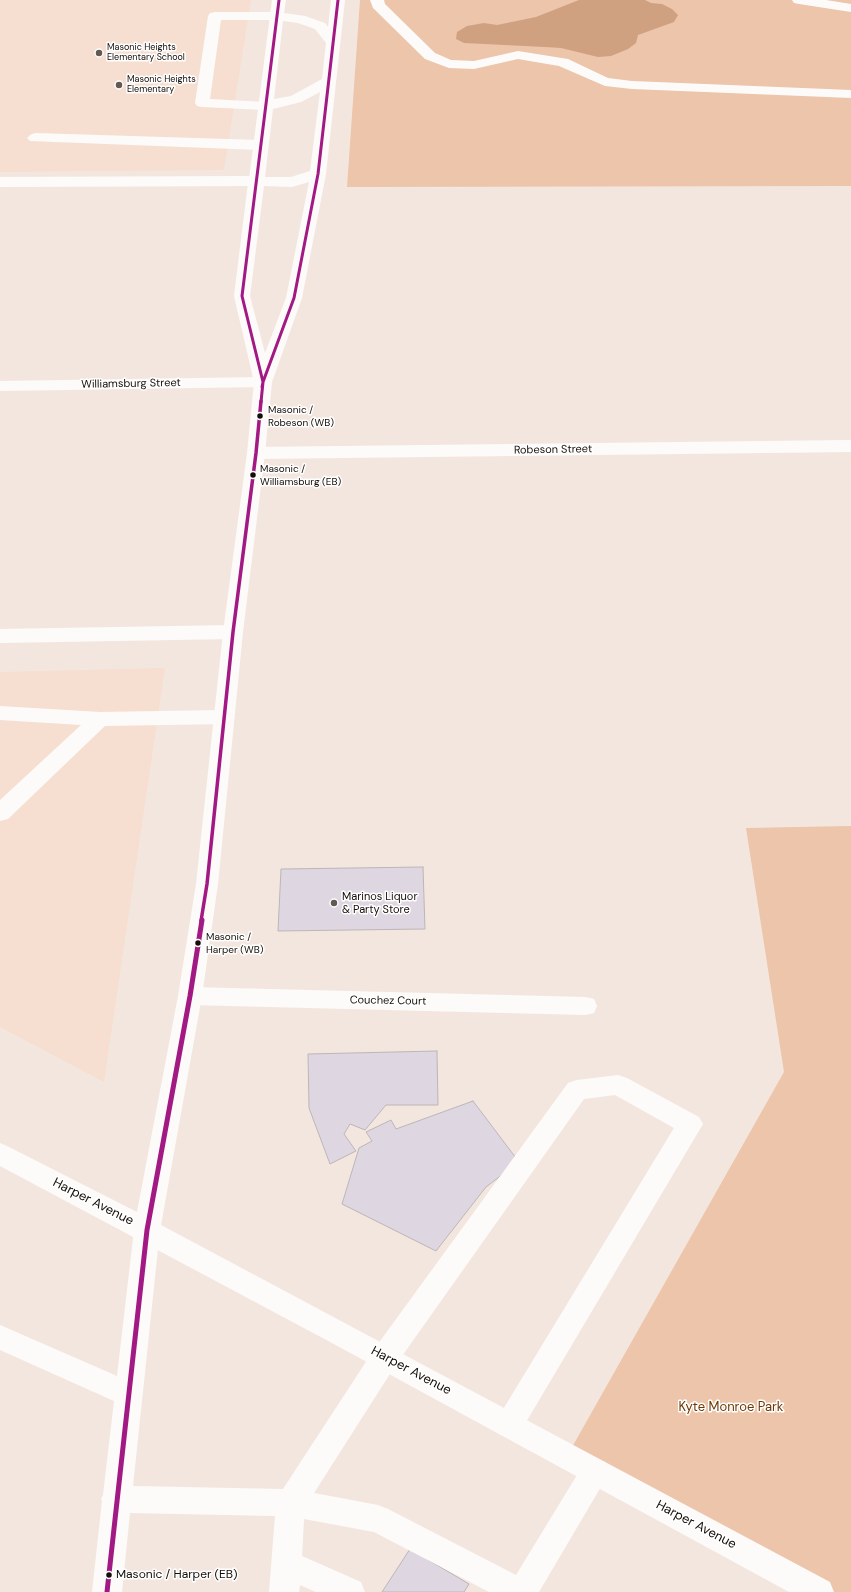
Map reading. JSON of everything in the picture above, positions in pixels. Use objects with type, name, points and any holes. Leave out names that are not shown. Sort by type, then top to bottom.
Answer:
[{"type":"main road","points":[[263,382],[242,296],[255,181],[279,0]]},
{"type":"main road","points":[[107,1592],[116,1499],[147,1230],[190,996],[208,884],[233,632],[256,454],[263,382],[294,298],[318,174],[338,0]]},
{"type":"main road","points":[[378,0],[378,5],[430,56],[449,64],[474,65],[518,55],[563,62],[605,82],[632,86],[851,94]]},
{"type":"main road","points":[[799,0],[851,8]]},
{"type":"main road","points":[[329,81],[296,100],[265,106],[202,103],[215,16],[276,16],[300,19],[320,26],[334,44]]},
{"type":"main road","points":[[35,138],[260,144]]},
{"type":"main road","points":[[0,182],[292,182],[318,174]]},
{"type":"main road","name":"Williamsburg Street","points":[[0,386],[263,382]]},
{"type":"main road","name":"Robeson Street","points":[[256,454],[851,446]]},
{"type":"main road","points":[[0,636],[233,632]]},
{"type":"main road","points":[[0,713],[100,719],[224,717]]},
{"type":"main road","points":[[0,813],[100,719]]},
{"type":"main road","name":"Couchez Court","points":[[190,996],[585,1006]]},
{"type":"main road","points":[[350,1592],[285,1578],[291,1503],[385,1357],[577,1090],[618,1085],[690,1124],[509,1424]]},
{"type":"main road","name":"Harper Avenue","points":[[0,1154],[147,1230],[385,1357],[819,1592]]},
{"type":"main road","points":[[0,1337],[128,1394]]},
{"type":"main road","points":[[116,1499],[291,1503],[378,1519],[521,1592],[595,1471]]},
{"type":"shaded area","name":"Masonic Heights Elementary","points":[[0,0],[251,0],[224,170],[0,172]]},
{"type":"shaded area","points":[[579,0],[645,0],[651,3],[662,4],[672,9],[678,15],[674,22],[638,35],[636,43],[628,49],[611,56],[598,57],[561,48],[464,43],[456,39],[457,32],[467,26],[484,23],[497,25],[536,17]]},
{"type":"shaded area","points":[[165,668],[104,1082],[0,1027],[0,672]]},
{"type":"green space","points":[[360,0],[851,0],[851,186],[347,187]]},
{"type":"green space","name":"Kyte Monroe Park","points":[[851,826],[851,1592],[816,1592],[567,1456],[784,1072],[746,828]]},
{"type":"building","points":[[423,867],[425,929],[278,931],[281,869]]},
{"type":"building","points":[[437,1051],[438,1105],[386,1105],[365,1130],[350,1124],[344,1134],[356,1151],[330,1164],[309,1108],[308,1054]]},
{"type":"building","points":[[473,1101],[519,1162],[486,1187],[436,1251],[342,1204],[359,1148],[372,1141],[366,1132],[391,1120],[396,1129]]},
{"type":"building","points":[[410,1549],[469,1584],[464,1592],[382,1592]]},
{"type":"transit line","points":[[262,387],[263,382],[242,296],[279,0]]},
{"type":"transit line","points":[[107,1592],[147,1230],[190,996],[207,884],[233,632],[256,453],[263,382],[294,298],[318,174],[338,0]]},
{"type":"place","name":"Masonic Heights Elementary School","points":[[99,53]]},
{"type":"place","name":"Masonic Heights Elementary","points":[[119,85]]},
{"type":"place","name":"Masonic / Robeson (WB)","points":[[260,416]]},
{"type":"place","name":"Masonic / Williamsburg (EB)","points":[[253,475]]},
{"type":"place","name":"Marinos Liquor & Party Store","points":[[334,903]]},
{"type":"place","name":"Masonic / Harper (WB)","points":[[198,943]]},
{"type":"place","name":"Masonic / Harper (EB)","points":[[109,1575]]}]
